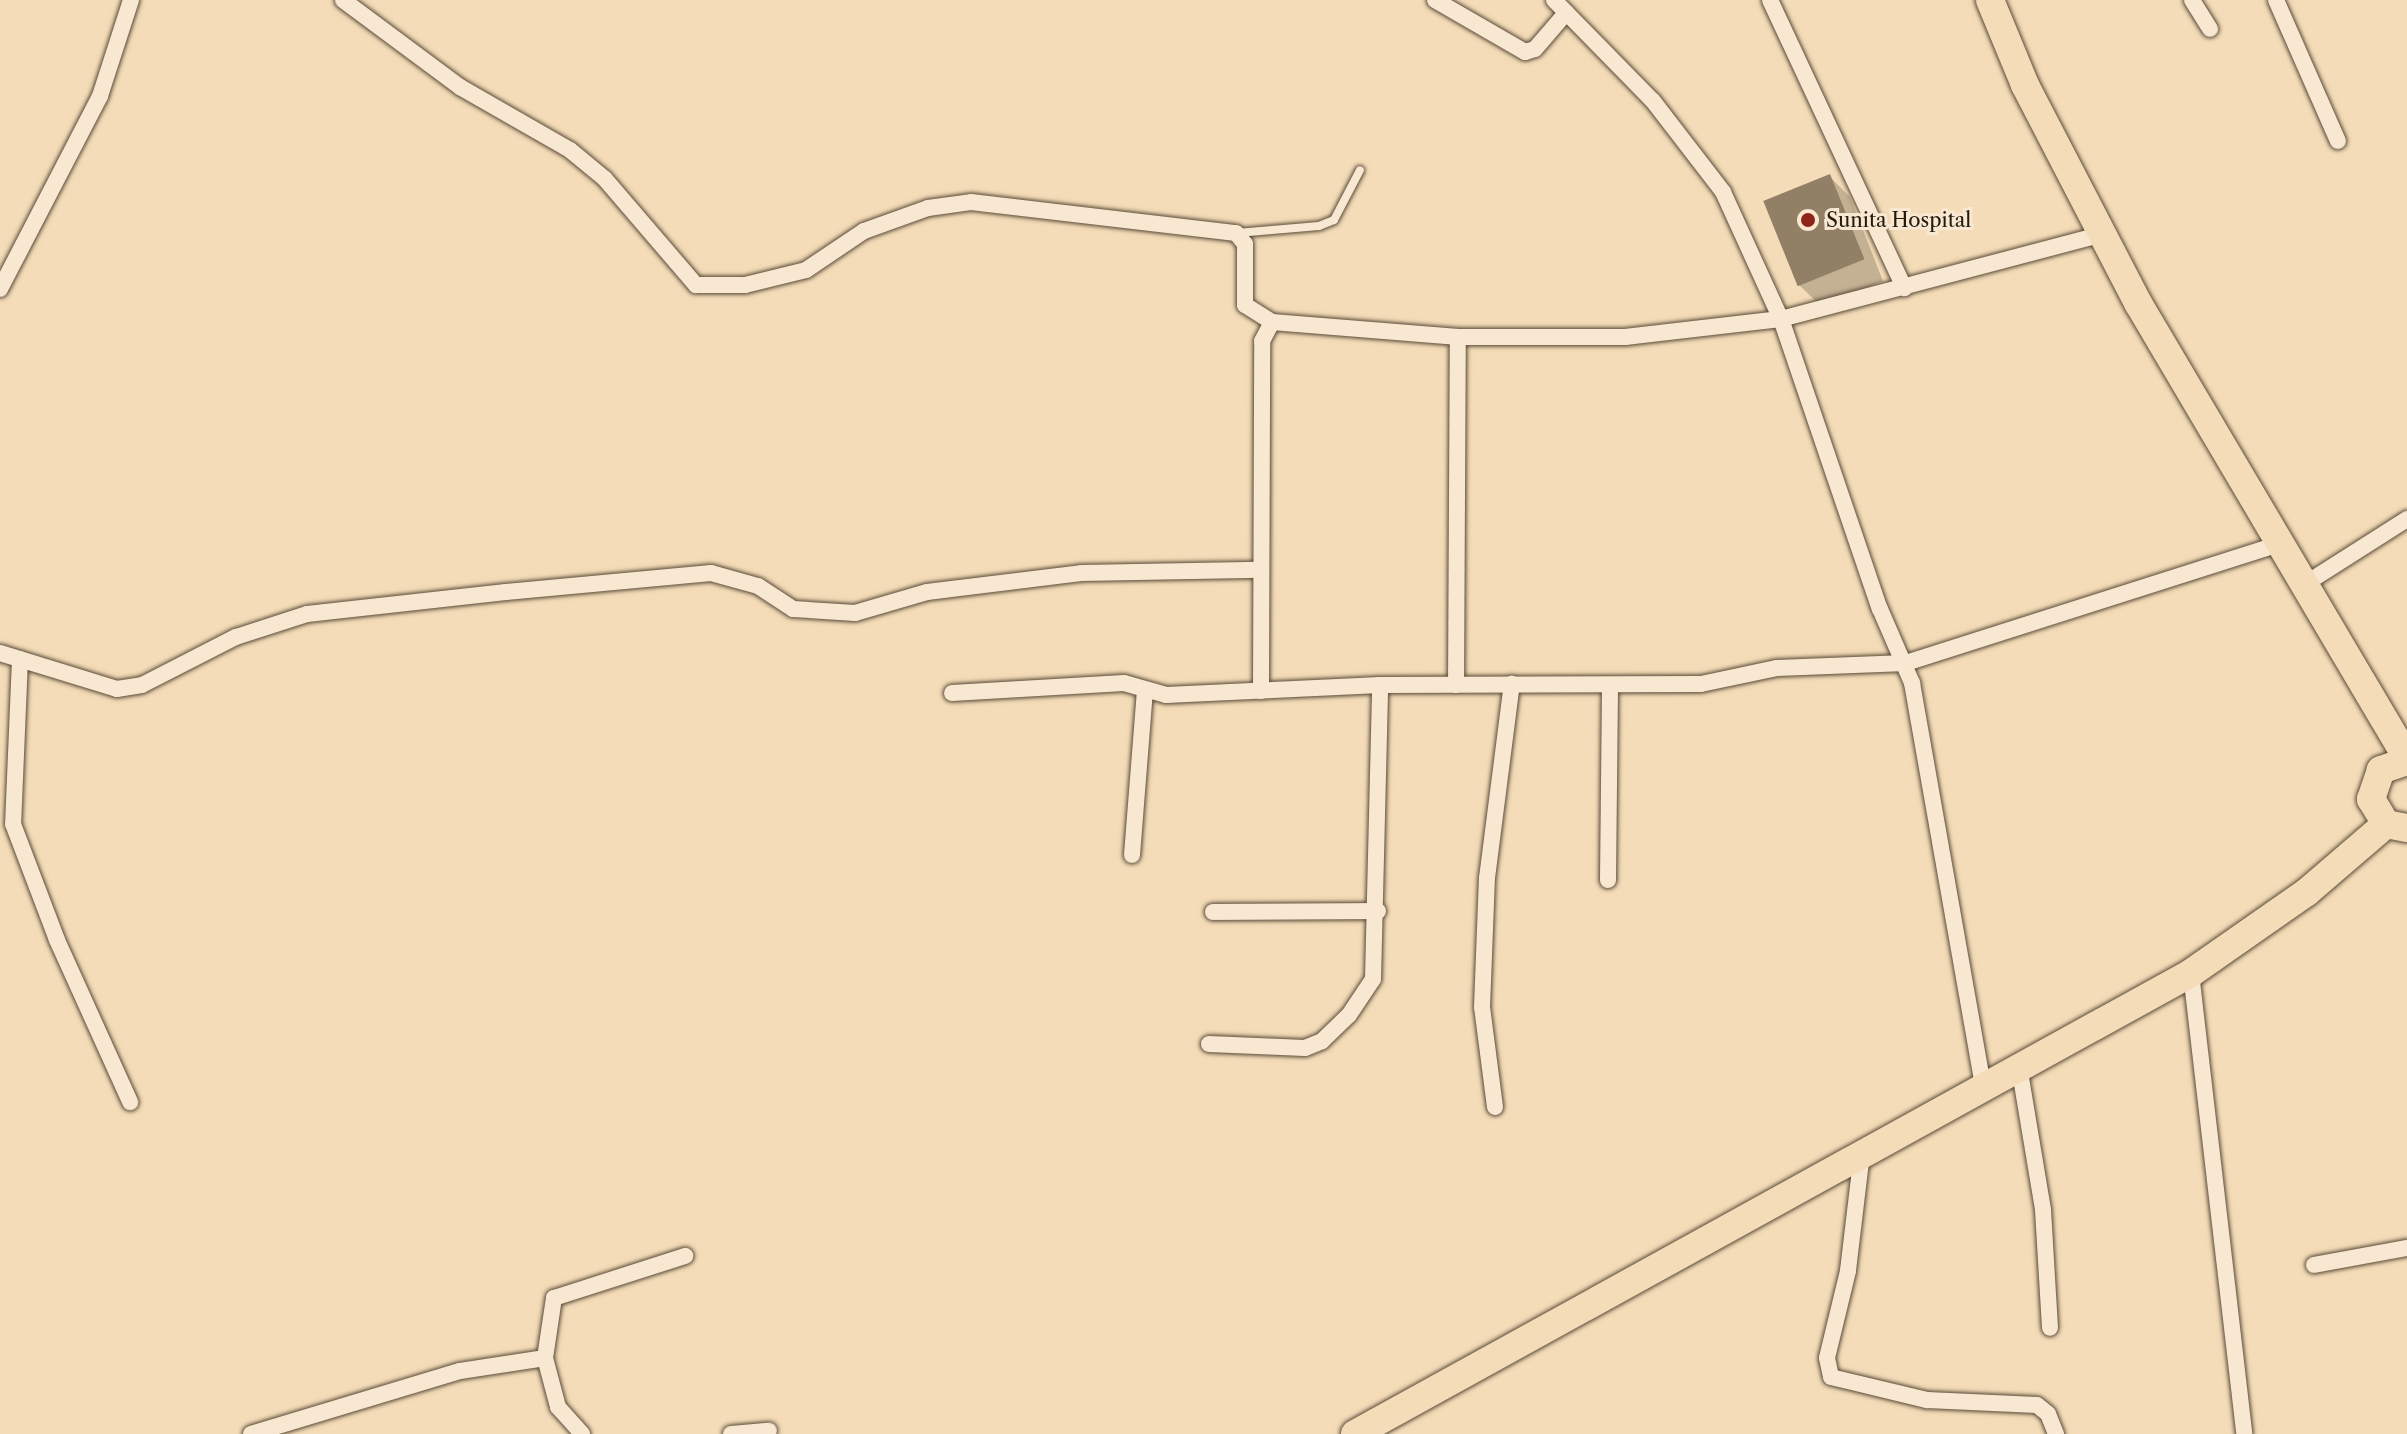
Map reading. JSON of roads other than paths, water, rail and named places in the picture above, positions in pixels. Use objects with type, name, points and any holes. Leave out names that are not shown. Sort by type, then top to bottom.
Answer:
[{"type":"highway","points":[[1357,1433],[2191,973],[2396,826],[2375,813],[2372,783],[2381,770],[2407,760],[2102,234],[2025,85],[1990,0]]},
{"type":"street","points":[[0,289],[93,111],[131,0]]},
{"type":"street","points":[[343,0],[460,87],[570,150],[605,179],[696,285],[745,285],[806,270],[853,236],[950,203],[1236,233],[1245,244],[1245,305],[1272,322],[1458,337],[1625,337],[1781,319],[2102,234]]},
{"type":"street","points":[[1435,0],[1525,52],[1535,49],[1566,13]]},
{"type":"street","points":[[1554,0],[1653,101],[1723,192],[1781,319],[1880,609],[1906,663],[1983,1086]]},
{"type":"street","points":[[1770,0],[1904,288]]},
{"type":"street","points":[[2192,0],[2210,29]]},
{"type":"street","points":[[2276,0],[2338,141]]},
{"type":"street","points":[[1261,691],[1262,341],[1272,322]]},
{"type":"street","points":[[1456,685],[1458,337]]},
{"type":"street","points":[[2305,584],[2407,519]]},
{"type":"street","points":[[952,693],[1124,683],[1145,691],[1261,691],[1380,685],[1610,686],[1715,682],[1777,668],[1906,663],[2281,543]]},
{"type":"street","points":[[0,653],[117,689],[142,685],[236,637],[307,614],[711,573],[758,586],[793,609],[855,613],[927,592],[1081,573],[1261,570]]},
{"type":"street","points":[[20,659],[13,824],[57,940],[130,1102]]},
{"type":"street","points":[[1495,1107],[1482,1007],[1487,878],[1512,684]]},
{"type":"street","points":[[1209,1044],[1305,1048],[1322,1041],[1349,1015],[1373,979],[1378,911],[1380,685]]},
{"type":"street","points":[[1608,880],[1610,686]]},
{"type":"street","points":[[1132,855],[1145,691]]},
{"type":"street","points":[[1213,912],[1378,911]]},
{"type":"street","points":[[2191,973],[2244,1434]]},
{"type":"street","points":[[2019,1066],[2043,1210],[2050,1328]]},
{"type":"street","points":[[1862,1153],[1848,1271],[1827,1358],[1831,1377],[1927,1400],[2037,1405],[2048,1414],[2056,1434]]},
{"type":"street","points":[[2314,1265],[2407,1248]]},
{"type":"street","points":[[582,1434],[558,1407],[545,1358],[554,1298],[685,1256]]},
{"type":"street","points":[[251,1434],[460,1371],[545,1358]]},
{"type":"street","points":[[731,1434],[769,1431]]},
{"type":"lane","points":[[1236,233],[1319,226],[1334,220],[1360,170]]},
{"type":"place","name":"Sunita Hospital","points":[[1808,220]]}]
